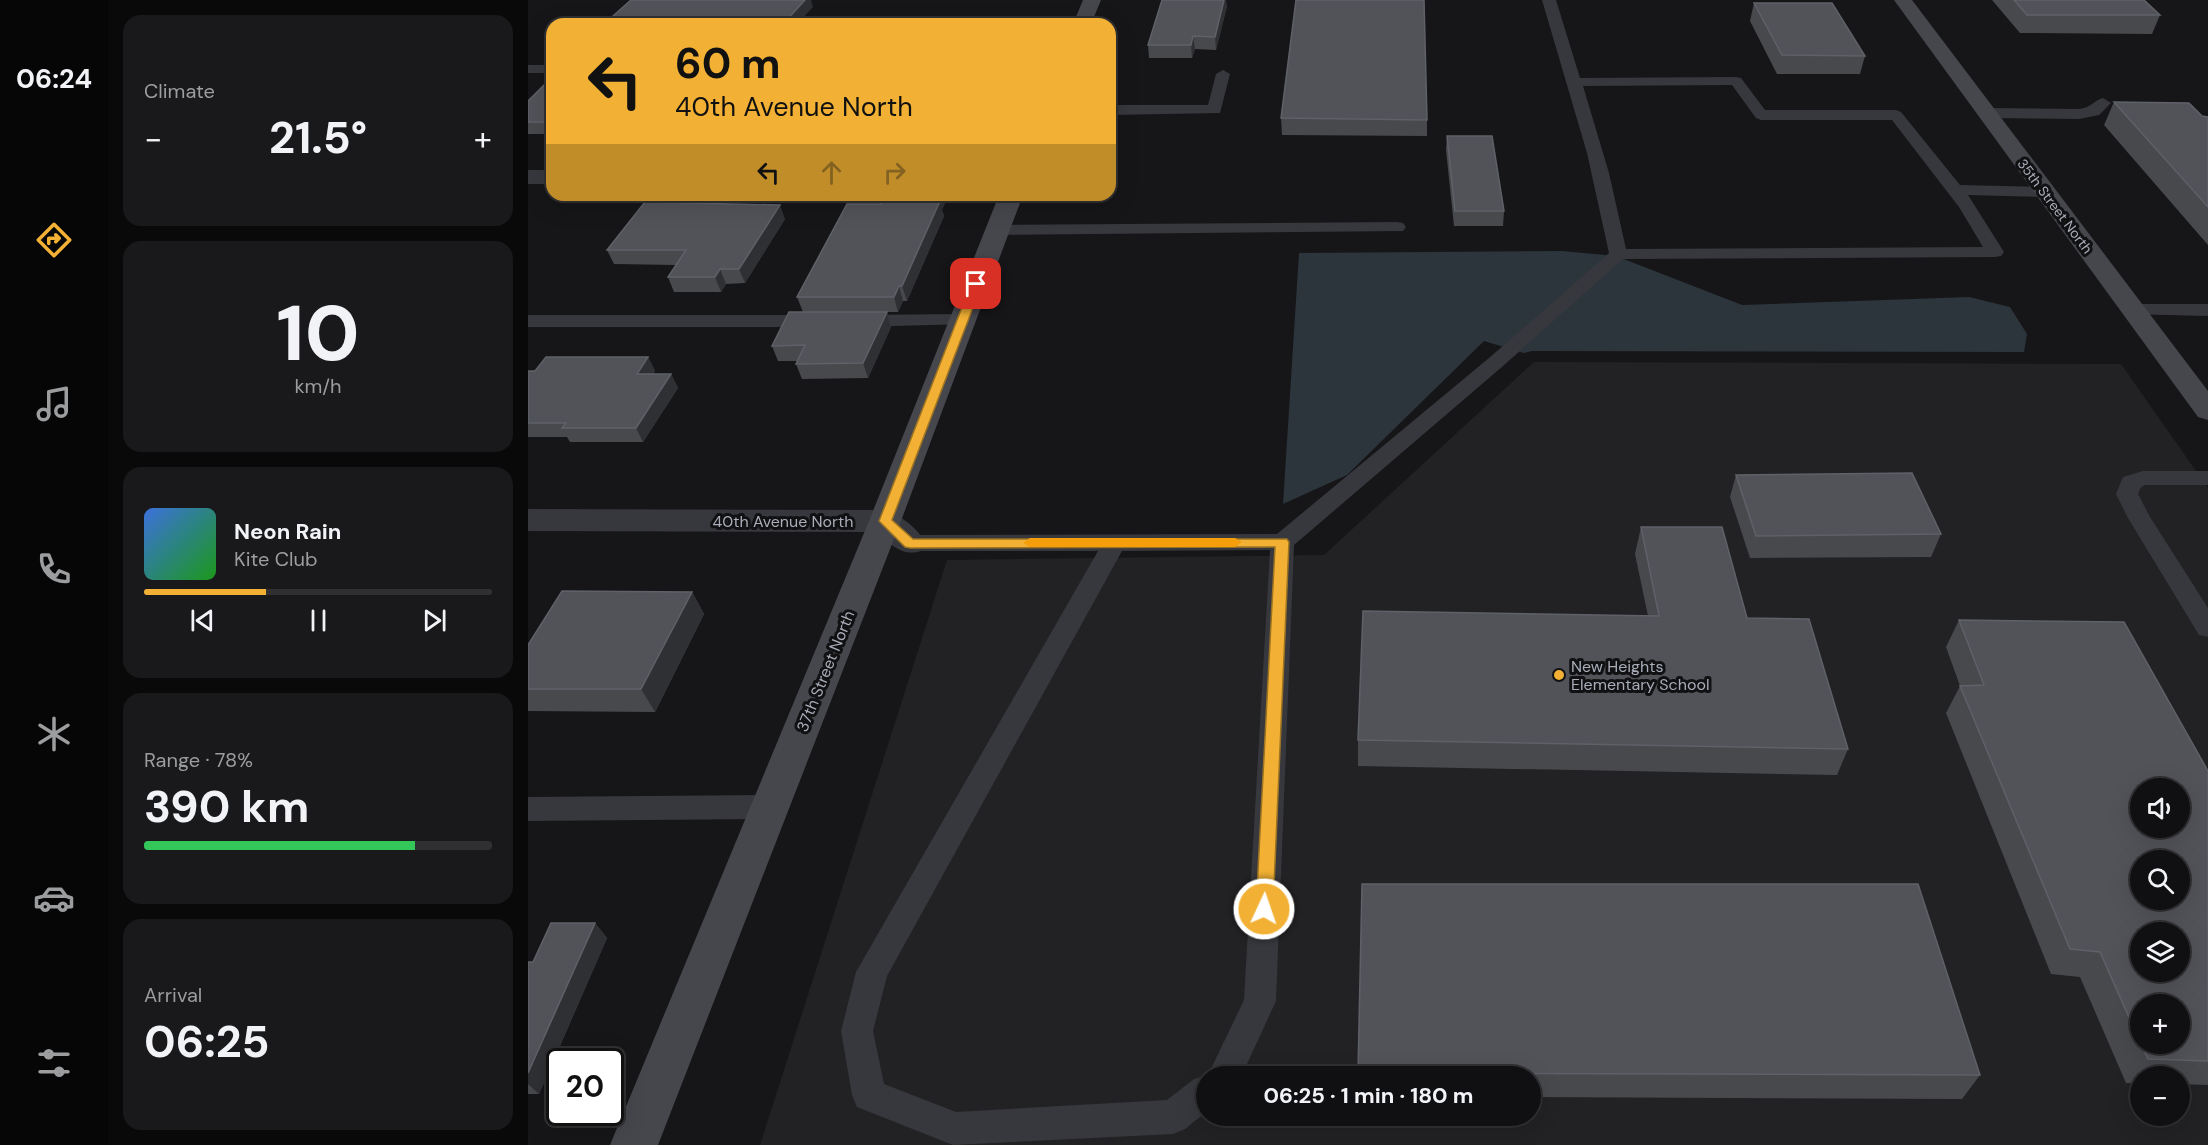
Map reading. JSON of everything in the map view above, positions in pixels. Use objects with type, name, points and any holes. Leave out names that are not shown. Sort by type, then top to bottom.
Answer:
[{"type":"street","points":[[1084,18],[1092,0]]},
{"type":"street","name":"35th Street North","points":[[1903,0],[2208,411]]},
{"type":"street","points":[[528,177],[546,177]]},
{"type":"street","name":"37th Street North","points":[[634,1145],[770,807],[898,532],[962,320],[1009,201]]},
{"type":"street","name":"40th Avenue North","points":[[528,520],[898,532]]},
{"type":"lane","points":[[1549,0],[1555,27],[1574,82],[1606,191],[1618,254]]},
{"type":"lane","points":[[528,69],[546,69]]},
{"type":"lane","points":[[1116,110],[1215,110],[1223,74]]},
{"type":"lane","points":[[1229,1066],[1260,1001],[1282,542],[1505,354],[1618,254],[1995,252],[1966,205],[1896,115],[1761,115],[1736,81],[1574,82]]},
{"type":"lane","points":[[1987,113],[2079,114],[2094,112],[2103,103]]},
{"type":"lane","points":[[1954,190],[2045,192]]},
{"type":"lane","points":[[998,230],[1397,227]]},
{"type":"lane","points":[[2133,310],[2208,310]]},
{"type":"lane","points":[[528,321],[962,320]]},
{"type":"lane","points":[[2208,478],[2144,478],[2131,482],[2127,494],[2139,518],[2208,627]]},
{"type":"lane","name":"40th Avenue North","points":[[898,532],[1115,542],[1282,542]]},
{"type":"lane","points":[[1115,542],[872,972],[857,1032],[869,1095],[956,1129],[1173,1117],[1196,1100]]},
{"type":"lane","points":[[528,808],[770,807]]},
{"type":"shaded area","points":[[1562,251],[1616,256],[1742,305],[1969,297],[2010,307],[2027,334],[2024,352],[1532,351],[1524,353],[1484,341],[1347,475],[1283,504],[1299,253]]},
{"type":"shaded area","name":"New Heights Elementary School","points":[[1534,362],[2121,364],[2208,488],[2208,1145],[760,1145],[947,560],[1324,555]]},
{"type":"building","points":[[631,0],[805,0],[788,18],[611,18]]},
{"type":"building","points":[[1162,0],[1224,0],[1215,37],[1193,36],[1191,45],[1148,45]]},
{"type":"building","points":[[1296,0],[1424,0],[1427,120],[1281,118]]},
{"type":"building","points":[[2014,0],[2144,0],[2160,15],[2027,15]]},
{"type":"building","points":[[1754,3],[1832,3],[1865,56],[1782,55]]},
{"type":"building","points":[[546,83],[546,122],[528,122],[528,101]]},
{"type":"building","points":[[2114,102],[2189,103],[2202,116],[2208,117],[2208,207]]},
{"type":"building","points":[[1447,136],[1492,136],[1504,211],[1455,211]]},
{"type":"building","points":[[882,201],[940,201],[902,286],[899,286],[894,297],[797,297],[847,204],[881,204]]},
{"type":"building","points":[[645,202],[780,205],[739,269],[720,269],[715,277],[668,277],[686,250],[607,250]]},
{"type":"building","points":[[789,312],[887,312],[863,363],[796,364],[805,345],[772,346]]},
{"type":"building","points":[[546,357],[648,357],[637,374],[671,374],[636,428],[562,428],[566,423],[528,423],[528,371],[535,371]]},
{"type":"building","points":[[1912,473],[1941,534],[1756,536],[1736,475]]},
{"type":"building","points":[[1641,527],[1722,527],[1747,618],[1809,619],[1848,749],[1358,740],[1363,611],[1659,616]]},
{"type":"building","points":[[562,591],[692,592],[641,689],[528,689],[528,645]]},
{"type":"building","points":[[1959,620],[2124,622],[2208,771],[2208,1061],[2148,1059],[2146,1054],[2190,1054],[2190,994],[2130,994],[2130,1020],[2100,952],[2070,949],[1960,686],[1984,685]]},
{"type":"building","points":[[1362,884],[1918,884],[1980,1075],[1541,1074],[1541,1066],[1358,1066]]},
{"type":"building","points":[[551,923],[595,923],[528,1073],[528,962],[533,962]]},
{"type":"slow traffic","points":[[1030,543],[1235,542]]},
{"type":"place","name":"New Heights Elementary School","points":[[1559,675]]},
{"type":"route","points":[[976,284],[885,521],[910,543],[1282,542],[1264,909]]}]
